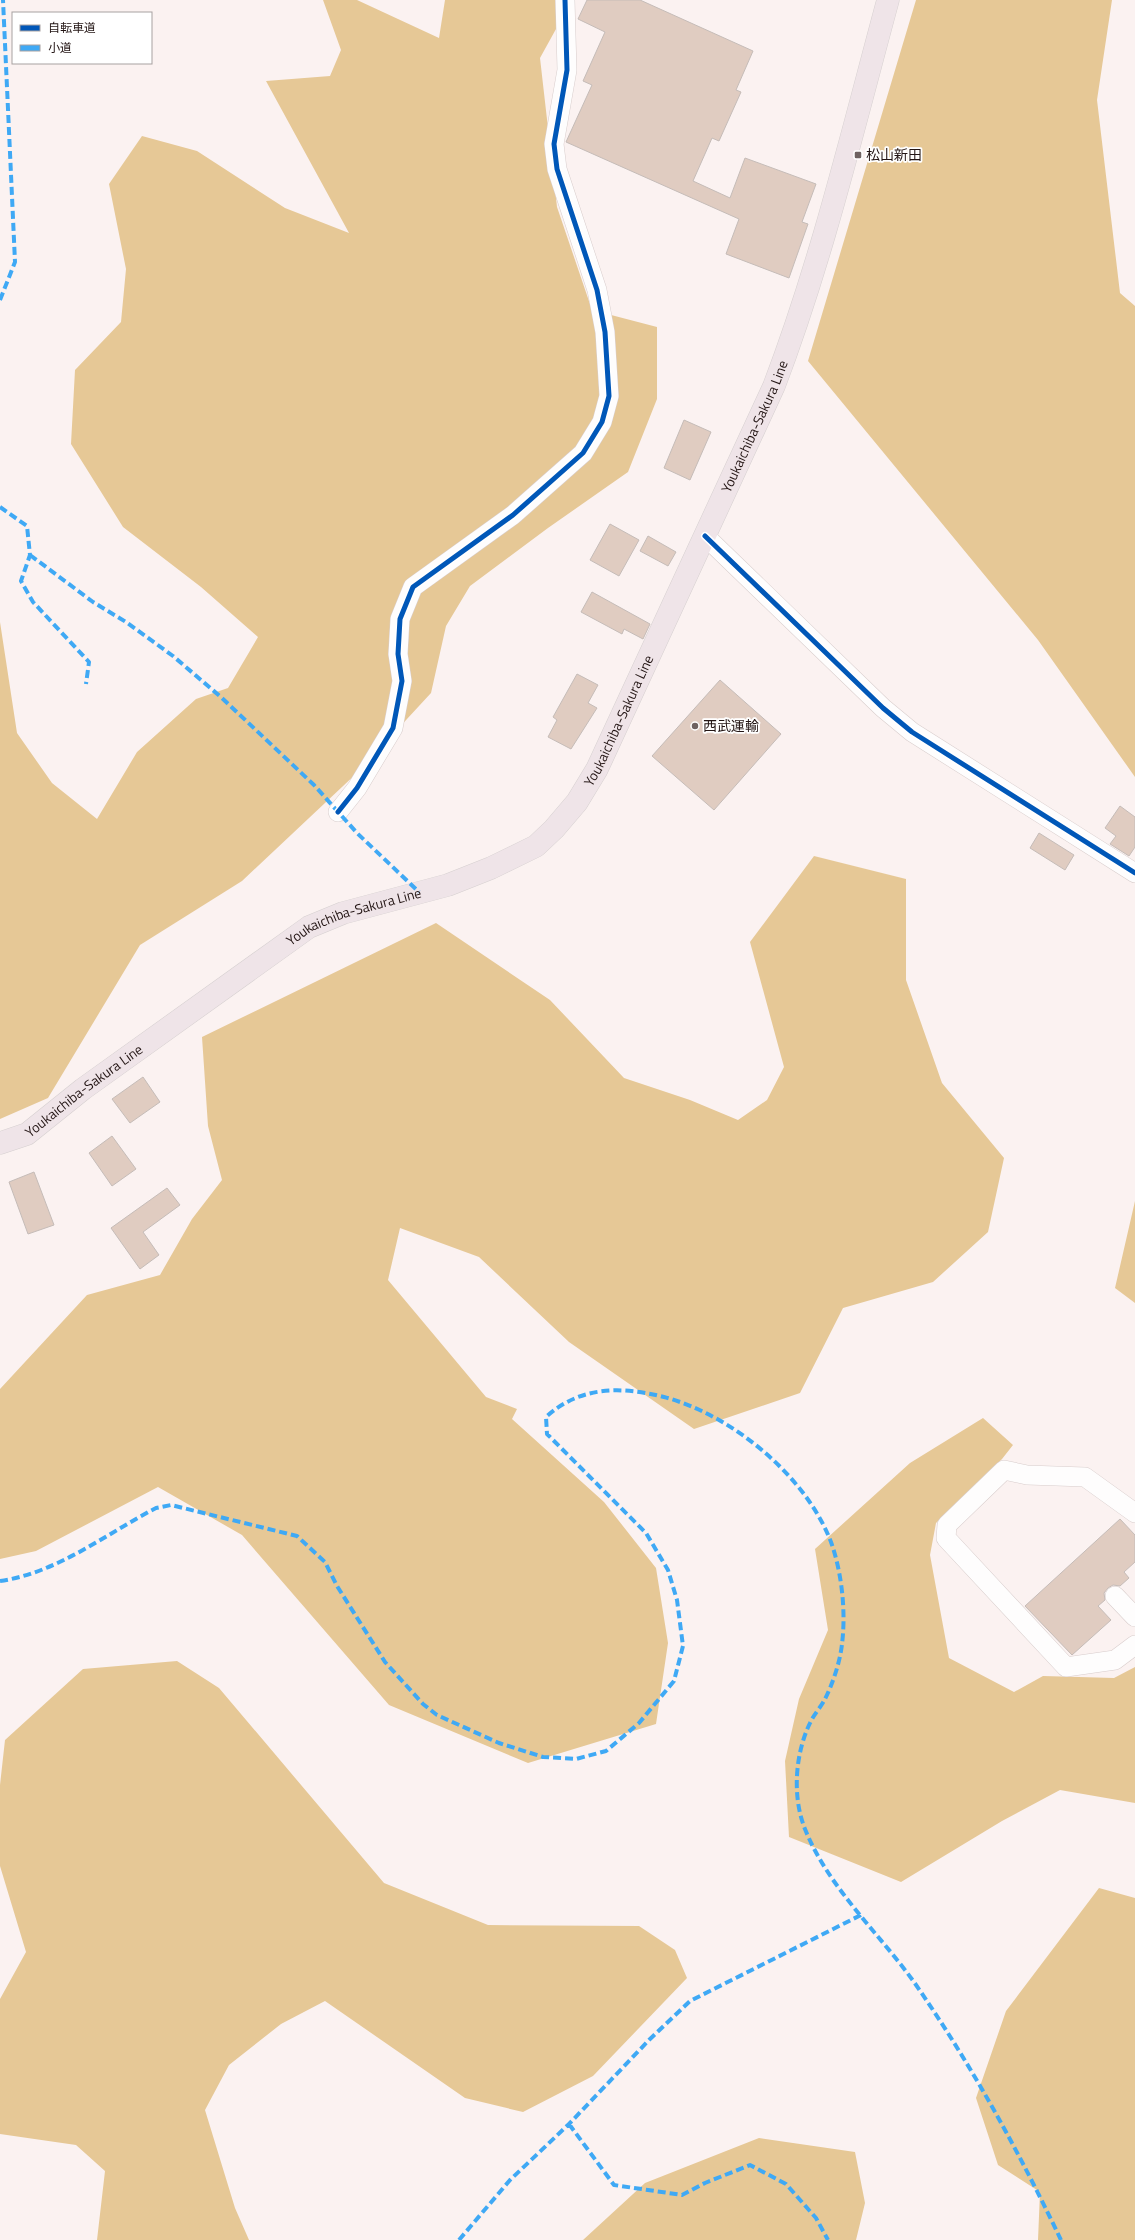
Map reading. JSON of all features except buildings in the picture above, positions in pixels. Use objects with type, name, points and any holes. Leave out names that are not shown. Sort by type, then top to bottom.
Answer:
[{"type":"main road","name":"Youkaichiba-Sakura Line","points":[[0,1143],[27,1134],[90,1084],[309,927],[343,912],[448,885],[491,868],[536,846],[577,802],[597,769],[774,386],[793,336],[826,227],[888,0]]},
{"type":"street","points":[[338,812],[357,788],[393,728],[402,681],[398,654],[400,619],[413,587],[513,515],[582,453],[602,422],[609,396],[605,332],[597,290],[557,169],[554,144],[567,70],[565,0]]},
{"type":"street","points":[[705,536],[883,708],[912,732],[1135,873]]},
{"type":"street","points":[[1135,1513],[1085,1477],[1027,1475],[1004,1470],[947,1525],[946,1538],[1066,1667],[1116,1660],[1135,1645]]},
{"type":"street","points":[[1115,1596],[1135,1617]]},
{"type":"shaded area","points":[[323,0],[357,0],[439,38],[445,0],[572,0],[540,58],[557,207],[592,310],[657,327],[657,399],[628,472],[548,528],[470,586],[446,626],[431,693],[359,771],[242,881],[140,945],[48,1098],[0,1119],[0,622],[17,733],[52,783],[97,819],[137,752],[196,699],[228,688],[258,637],[201,587],[123,527],[71,444],[75,370],[121,322],[126,269],[109,184],[142,136],[197,151],[285,208],[349,233],[266,81],[330,76],[341,50]]},
{"type":"shaded area","points":[[916,0],[1112,0],[1097,100],[1120,293],[1135,306],[1135,777],[1038,640],[808,361]]},
{"type":"shaded area","points":[[814,856],[906,879],[906,980],[942,1083],[1004,1158],[988,1232],[933,1282],[843,1308],[800,1393],[694,1429],[569,1342],[479,1257],[400,1228],[388,1280],[486,1397],[517,1409],[512,1419],[604,1502],[656,1568],[668,1643],[656,1724],[528,1763],[389,1705],[242,1535],[158,1487],[36,1551],[0,1559],[0,1389],[87,1295],[160,1275],[192,1219],[222,1180],[208,1126],[202,1037],[436,923],[550,1000],[624,1078],[690,1100],[738,1120],[767,1100],[784,1067],[750,942]]},
{"type":"shaded area","points":[[1135,1201],[1135,1303],[1115,1288]]},
{"type":"shaded area","points":[[983,1418],[1013,1445],[1002,1459],[936,1523],[930,1555],[949,1658],[1014,1692],[1043,1676],[1114,1678],[1135,1667],[1135,1803],[1060,1790],[1002,1821],[901,1882],[789,1837],[785,1761],[799,1699],[828,1630],[815,1549],[910,1463]]},
{"type":"shaded area","points":[[177,1661],[219,1688],[384,1883],[488,1925],[639,1926],[675,1950],[687,1978],[593,2076],[523,2112],[465,2098],[325,2001],[281,2024],[229,2065],[205,2110],[235,2208],[249,2240],[97,2240],[105,2171],[76,2145],[0,2134],[0,1999],[26,1952],[0,1866],[0,1785],[5,1740],[83,1669]]},
{"type":"shaded area","points":[[1099,1888],[1135,1898],[1135,2240],[1038,2240],[1040,2192],[998,2165],[976,2098],[1006,2011]]},
{"type":"shaded area","points":[[759,2138],[855,2152],[865,2203],[856,2240],[583,2240],[645,2183]]},
{"type":"marked path","points":[[0,300],[15,262],[3,0]]},
{"type":"marked path","points":[[0,507],[27,526],[30,555],[21,581],[33,602],[89,662],[86,684]]},
{"type":"marked path","points":[[30,555],[93,602],[126,622],[173,656],[222,698],[314,785],[357,833],[419,892]]},
{"type":"marked path","points":[[0,1581],[21,1577],[41,1570],[81,1551],[156,1508],[171,1505],[297,1536],[325,1562],[337,1586],[385,1662],[423,1704],[437,1715],[499,1743],[543,1757],[576,1759],[606,1751],[639,1723],[674,1681],[683,1646],[677,1600],[668,1570],[646,1533],[547,1434],[546,1417],[573,1399],[587,1394],[602,1391],[632,1391],[664,1397],[690,1406],[715,1418],[740,1433],[764,1452],[785,1472],[804,1494],[819,1518],[831,1542],[840,1579],[844,1619],[840,1658],[828,1693],[805,1735],[798,1762],[798,1803],[805,1829],[815,1850],[840,1890],[900,1963],[955,2044],[1011,2140],[1061,2240]]},
{"type":"marked path","points":[[459,2240],[510,2180],[569,2124],[649,2040],[690,2001],[861,1915]]},
{"type":"marked path","points":[[569,2124],[614,2185],[682,2195],[705,2183],[750,2165],[786,2184],[816,2218],[828,2240]]},
{"type":"cycle path","points":[[338,812],[357,788],[393,728],[402,681],[398,654],[400,619],[413,587],[513,515],[583,453],[602,422],[609,396],[605,332],[597,290],[557,169],[554,144],[567,70],[565,0]]},
{"type":"cycle path","points":[[705,536],[883,708],[912,732],[1135,873]]},
{"type":"place","name":"松山新田","points":[[858,155]]},
{"type":"place","name":"西武運輸","points":[[695,726]]}]
